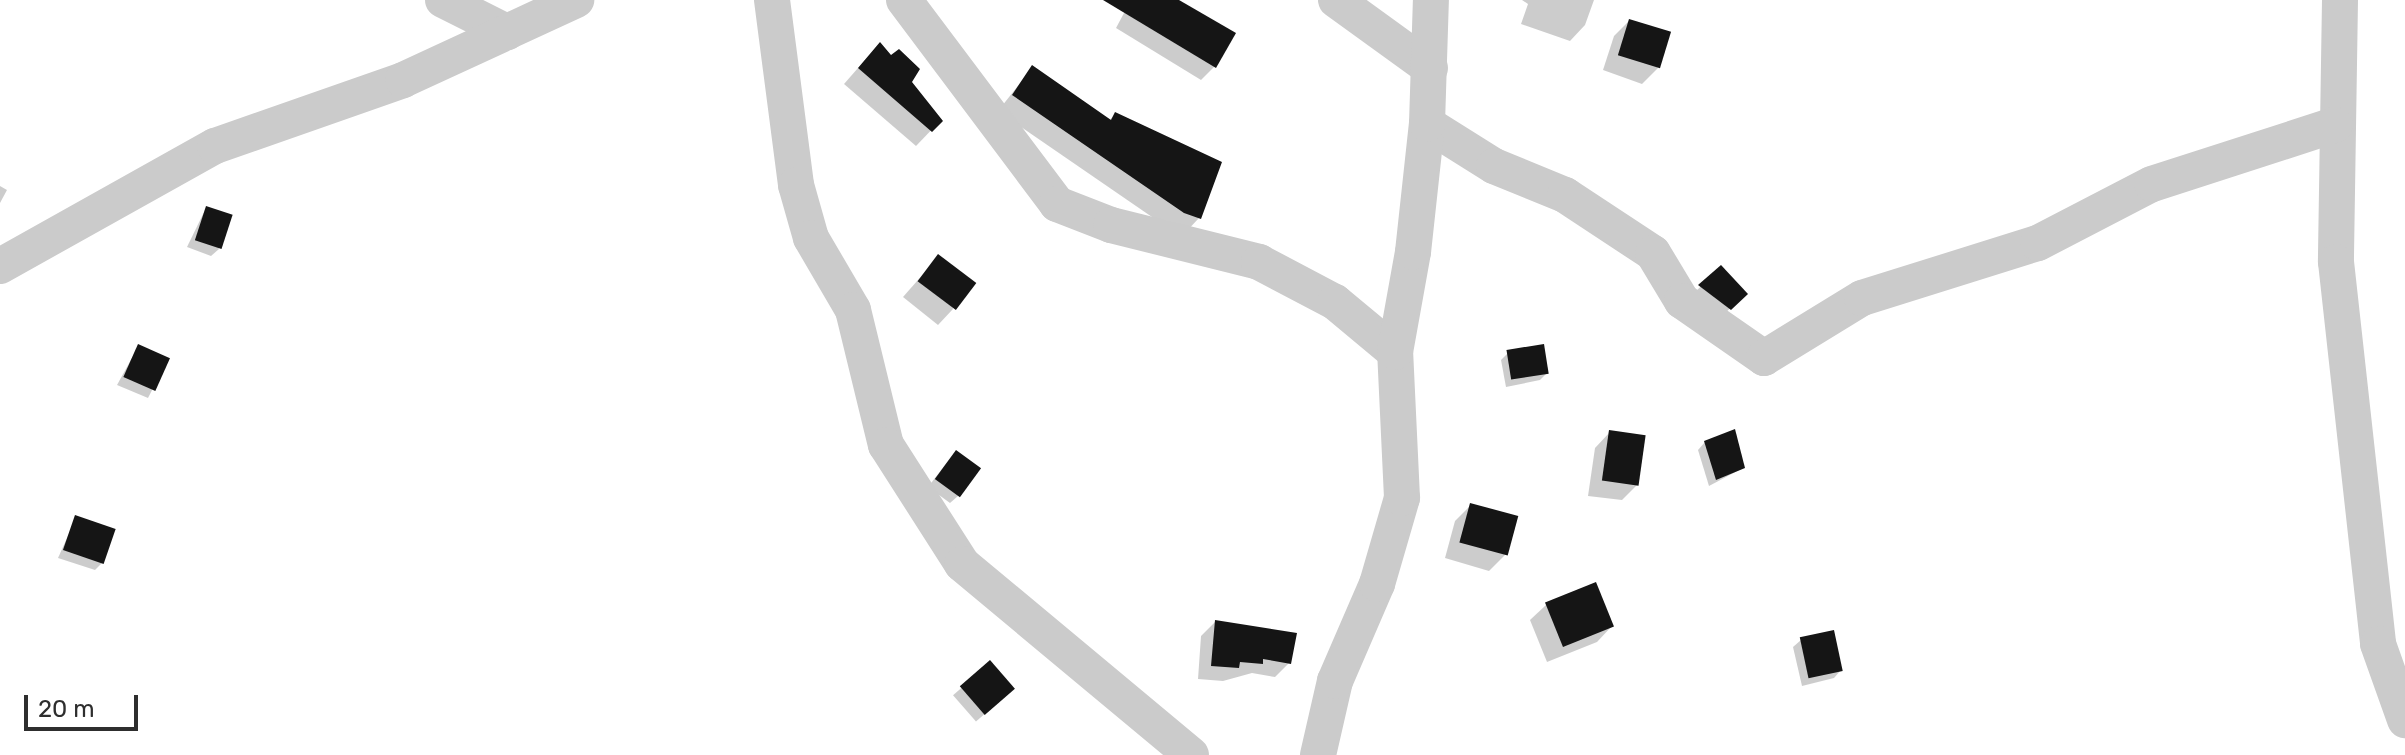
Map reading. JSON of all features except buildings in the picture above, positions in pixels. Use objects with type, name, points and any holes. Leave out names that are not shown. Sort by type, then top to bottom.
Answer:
[{"type":"street","points":[[443,0],[507,32]]},
{"type":"street","points":[[0,266],[215,146],[403,80],[576,0]]},
{"type":"street","points":[[772,0],[796,185],[811,238],[853,310],[886,445],[962,564],[1191,755]]},
{"type":"street","points":[[904,0],[1057,204],[1111,225],[1259,262],[1335,302],[1395,352]]},
{"type":"street","points":[[1336,0],[1430,68]]},
{"type":"street","points":[[1318,755],[1335,681],[1377,584],[1402,498],[1395,352],[1413,252],[1427,124],[1431,0]]},
{"type":"street","points":[[2340,0],[2335,125],[2336,262],[2378,644],[2405,720]]},
{"type":"street","points":[[1427,124],[1494,166],[1565,195],[1653,253],[1682,301],[1764,358],[1862,298],[2038,243],[2152,184],[2335,125]]}]
